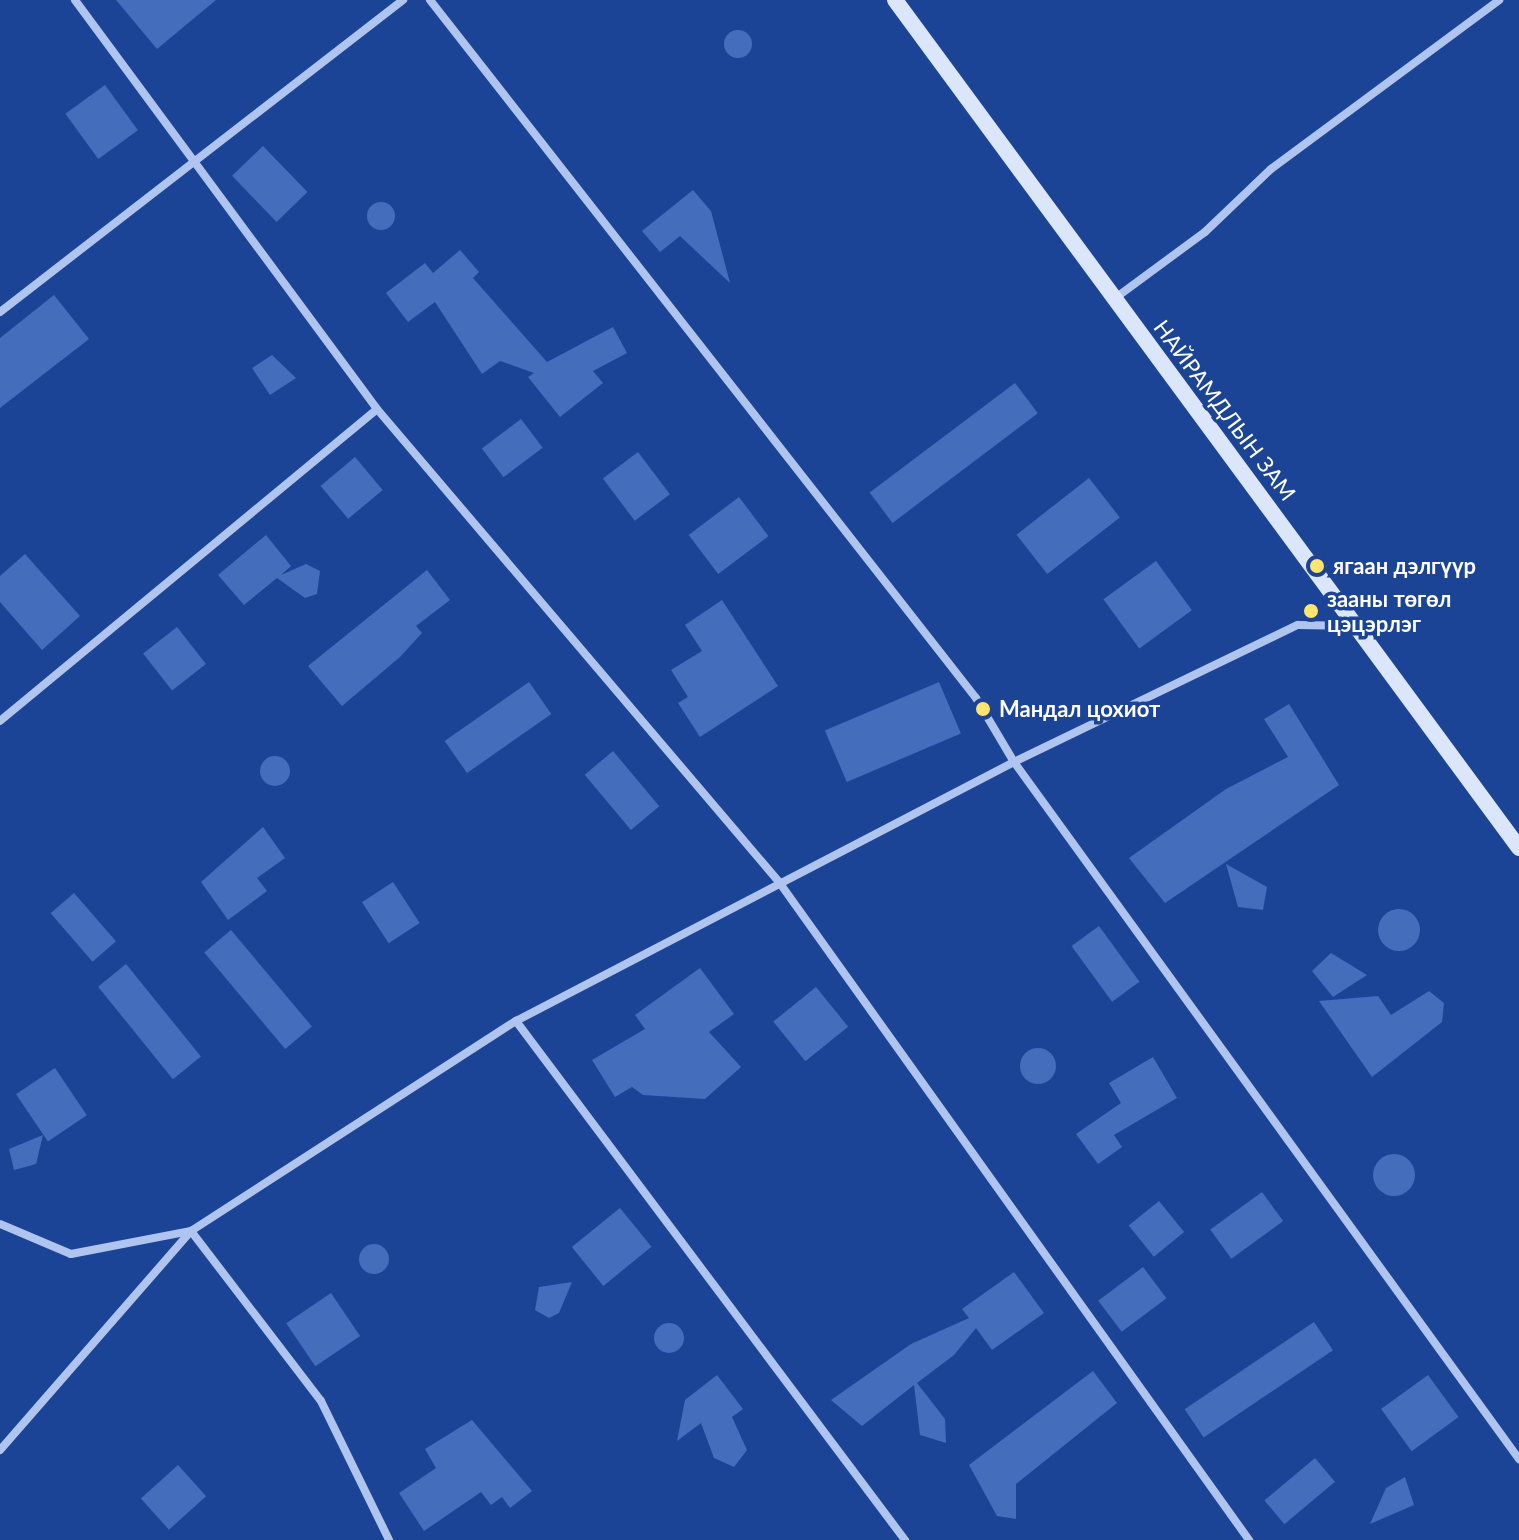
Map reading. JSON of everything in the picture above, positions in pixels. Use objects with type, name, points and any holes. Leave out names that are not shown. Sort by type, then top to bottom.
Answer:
[{"type":"main road","name":"НАЙРАМДЛЫН ЗАМ","points":[[895,0],[1114,300],[1361,626],[1519,848]]},
{"type":"street","points":[[75,0],[377,409],[779,882],[1249,1540]]},
{"type":"street","points":[[0,312],[196,164],[403,0]]},
{"type":"street","points":[[430,0],[976,698],[1014,762],[1519,1459]]},
{"type":"street","points":[[1114,300],[1205,232],[1271,169],[1499,0]]},
{"type":"street","points":[[0,721],[377,409]]},
{"type":"street","points":[[0,1450],[191,1231],[516,1021],[1014,762],[1298,625],[1361,626]]},
{"type":"street","points":[[516,1021],[905,1540]]},
{"type":"street","points":[[0,1224],[71,1254],[191,1231]]},
{"type":"street","points":[[191,1231],[321,1401],[389,1540]]},
{"type":"building","points":[[116,0],[216,0],[157,49]]},
{"type":"building","points":[[738,30],[748,34],[752,44],[748,54],[738,58],[728,54],[724,44],[728,34]]},
{"type":"building","points":[[105,85],[138,130],[98,159],[65,114]]},
{"type":"building","points":[[263,146],[307,192],[277,222],[232,176]]},
{"type":"building","points":[[693,190],[711,211],[730,283],[680,236],[660,252],[642,231]]},
{"type":"building","points":[[381,202],[391,206],[395,216],[391,226],[381,230],[371,226],[367,216],[371,206]]},
{"type":"building","points":[[460,250],[479,272],[473,278],[547,362],[613,327],[627,353],[593,371],[603,383],[560,417],[528,377],[534,373],[500,361],[482,374],[435,302],[408,322],[386,293],[425,263],[433,273]]},
{"type":"building","points":[[54,295],[89,339],[0,408],[0,338]]},
{"type":"building","points":[[272,355],[296,378],[270,395],[252,368]]},
{"type":"building","points":[[1015,383],[1038,413],[893,523],[870,493]]},
{"type":"building","points":[[521,419],[543,448],[504,477],[482,448]]},
{"type":"building","points":[[638,452],[670,494],[635,521],[603,478]]},
{"type":"building","points":[[355,457],[383,490],[348,519],[321,486]]},
{"type":"building","points":[[1089,478],[1120,517],[1047,574],[1017,535]]},
{"type":"building","points":[[739,497],[768,536],[718,574],[689,535]]},
{"type":"building","points":[[266,535],[291,566],[281,575],[306,564],[320,571],[317,594],[305,598],[277,578],[244,605],[218,575]]},
{"type":"building","points":[[25,554],[80,616],[42,650],[0,602],[0,576]]},
{"type":"building","points":[[1156,561],[1192,610],[1139,649],[1103,599]]},
{"type":"building","points":[[427,570],[450,600],[416,626],[422,633],[400,657],[342,706],[308,666]]},
{"type":"building","points":[[722,600],[778,686],[700,737],[678,703],[688,697],[671,670],[702,651],[685,625]]},
{"type":"building","points":[[177,627],[206,664],[172,691],[143,653]]},
{"type":"building","points":[[529,682],[551,714],[467,773],[445,741]]},
{"type":"building","points":[[939,682],[961,734],[847,782],[825,730]]},
{"type":"building","points":[[1289,704],[1339,785],[1165,903],[1129,858],[1226,789],[1288,757],[1264,719]]},
{"type":"building","points":[[613,751],[659,806],[631,830],[585,775]]},
{"type":"building","points":[[275,756],[286,760],[290,771],[286,782],[275,786],[264,782],[260,771],[264,760]]},
{"type":"building","points":[[263,827],[285,858],[257,878],[267,891],[228,920],[201,882]]},
{"type":"building","points":[[1226,864],[1267,887],[1263,910],[1238,907]]},
{"type":"building","points":[[393,882],[420,923],[389,943],[362,902]]},
{"type":"building","points":[[74,893],[116,941],[93,962],[51,913]]},
{"type":"building","points":[[1399,909],[1414,915],[1420,930],[1414,945],[1399,951],[1384,945],[1378,930],[1384,915]]},
{"type":"building","points":[[1099,926],[1140,982],[1112,1002],[1071,946]]},
{"type":"building","points":[[231,930],[312,1027],[285,1049],[204,952]]},
{"type":"building","points":[[1331,953],[1367,975],[1333,997],[1312,971]]},
{"type":"building","points":[[126,964],[201,1056],[173,1079],[98,987]]},
{"type":"building","points":[[700,968],[734,1014],[709,1032],[741,1067],[705,1099],[643,1095],[632,1087],[615,1097],[592,1060],[645,1029],[635,1015]]},
{"type":"building","points":[[816,987],[848,1027],[805,1061],[773,1022]]},
{"type":"building","points":[[1429,991],[1444,1003],[1442,1022],[1372,1077],[1319,1001],[1378,996],[1391,1015]]},
{"type":"building","points":[[1038,1048],[1051,1053],[1056,1066],[1051,1079],[1038,1084],[1025,1079],[1020,1066],[1025,1053]]},
{"type":"building","points":[[1153,1057],[1177,1098],[1114,1135],[1122,1147],[1098,1164],[1076,1134],[1121,1103],[1109,1083]]},
{"type":"building","points":[[55,1068],[87,1115],[48,1142],[16,1094]]},
{"type":"building","points":[[43,1135],[36,1164],[14,1170],[9,1149]]},
{"type":"building","points":[[1394,1154],[1409,1160],[1415,1175],[1409,1190],[1394,1196],[1379,1190],[1373,1175],[1379,1160]]},
{"type":"building","points":[[1262,1192],[1283,1221],[1231,1259],[1210,1230]]},
{"type":"building","points":[[1159,1201],[1184,1232],[1154,1257],[1129,1226]]},
{"type":"building","points":[[620,1208],[651,1247],[603,1286],[572,1247]]},
{"type":"building","points":[[374,1244],[385,1248],[389,1259],[385,1270],[374,1274],[363,1270],[359,1259],[363,1248]]},
{"type":"building","points":[[1143,1267],[1166,1298],[1122,1332],[1098,1301]]},
{"type":"building","points":[[1014,1272],[1044,1313],[992,1350],[976,1328],[954,1355],[917,1383],[945,1419],[946,1443],[920,1435],[914,1385],[862,1426],[831,1400],[911,1344],[969,1318],[962,1309]]},
{"type":"building","points":[[572,1282],[559,1313],[549,1318],[535,1310],[539,1287]]},
{"type":"building","points":[[331,1293],[360,1336],[315,1366],[286,1323]]},
{"type":"building","points":[[1314,1322],[1333,1350],[1204,1437],[1185,1409]]},
{"type":"building","points":[[669,1323],[679,1328],[684,1338],[679,1348],[669,1353],[659,1348],[654,1338],[659,1328]]},
{"type":"building","points":[[1093,1371],[1117,1403],[1016,1484],[1016,1519],[997,1516],[969,1465]]},
{"type":"building","points":[[717,1375],[743,1409],[732,1417],[747,1450],[734,1467],[714,1458],[701,1423],[677,1441],[685,1400]]},
{"type":"building","points":[[1428,1375],[1459,1417],[1412,1451],[1381,1409]]},
{"type":"building","points":[[472,1420],[532,1491],[510,1508],[502,1497],[491,1505],[481,1492],[424,1531],[399,1493],[436,1468],[425,1449]]},
{"type":"building","points":[[1315,1458],[1335,1482],[1284,1524],[1264,1500]]},
{"type":"building","points":[[178,1465],[206,1496],[169,1530],[141,1498]]},
{"type":"building","points":[[1405,1477],[1414,1505],[1370,1524],[1386,1488]]},
{"type":"place","name":"ягаан дэлгүүр","points":[[1317,566]]},
{"type":"place","name":"зааны төгөл цэцэрлэг","points":[[1311,611]]},
{"type":"place","name":"Мандал цохиот","points":[[983,709]]}]
